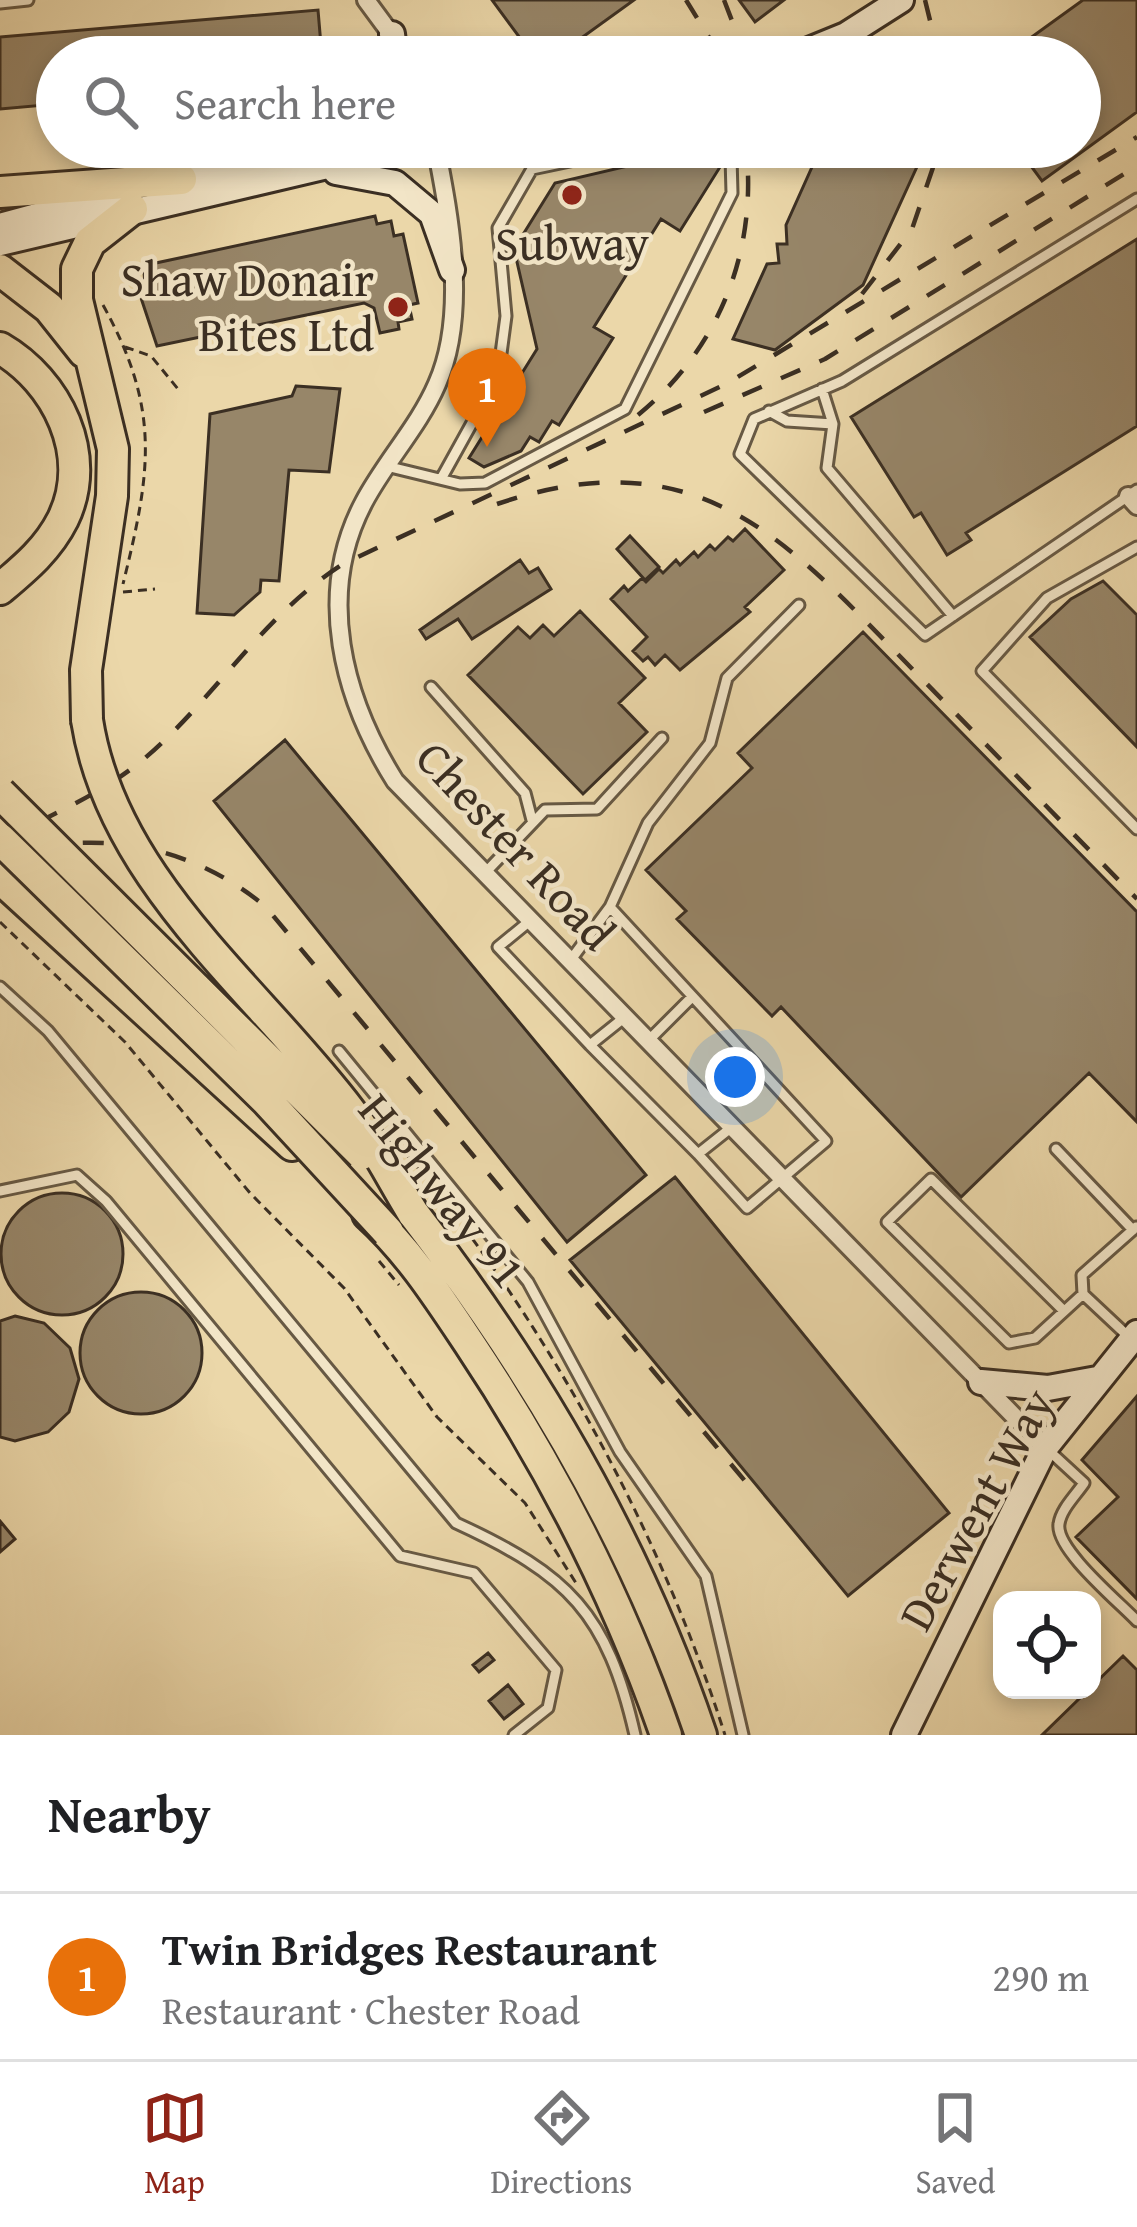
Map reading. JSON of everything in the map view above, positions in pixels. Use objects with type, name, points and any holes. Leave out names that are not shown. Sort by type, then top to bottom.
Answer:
[{"type":"highway","points":[[0,192],[181,179]]},
{"type":"highway","points":[[132,209],[90,242],[76,269],[77,300],[113,449],[112,496],[86,670],[87,720],[102,784],[136,855],[352,1113],[391,1232]]},
{"type":"highway","points":[[0,270],[49,308],[93,368]]},
{"type":"highway","points":[[0,348],[30,368],[52,395],[68,425],[72,457],[72,489],[63,518],[38,557],[0,589]]},
{"type":"highway","name":"Highway 91","points":[[0,793],[291,1078],[550,1474],[627,1630],[667,1735]]},
{"type":"highway","points":[[0,839],[267,1101],[391,1232]]},
{"type":"highway","points":[[0,878],[391,1232]]},
{"type":"highway","name":"Highway 91","points":[[391,1232],[517,1358],[577,1459],[649,1600],[700,1731]]},
{"type":"street","points":[[367,0],[388,36]]},
{"type":"street","points":[[841,36],[901,0]]},
{"type":"street","points":[[0,226],[224,168]]},
{"type":"street","points":[[0,244],[314,168]]},
{"type":"street","name":"Chester Road","points":[[439,168],[452,270],[452,327],[437,383],[362,505],[343,564],[341,659],[365,734],[395,781],[1046,1448]]},
{"type":"street","points":[[274,177],[345,172],[395,183],[431,214],[452,270]]},
{"type":"street","name":"Derwent Way","points":[[904,1735],[1046,1448],[1134,1336]]},
{"type":"street","points":[[981,1382],[1048,1388],[1097,1379]]},
{"type":"lane","points":[[0,3],[28,0]]},
{"type":"lane","points":[[441,479],[498,376],[506,316],[500,217],[532,170],[541,168]]},
{"type":"lane","points":[[386,466],[485,483],[625,409],[733,193],[732,168]]},
{"type":"lane","points":[[1134,497],[925,635],[740,454],[754,419],[823,389],[1137,199]]},
{"type":"lane","points":[[823,389],[833,424],[827,468],[953,616]]},
{"type":"lane","points":[[769,411],[787,421],[833,424]]},
{"type":"lane","points":[[1137,547],[1047,598],[982,670],[1137,829]]},
{"type":"lane","points":[[570,961],[610,907],[648,823],[710,743],[727,678],[799,605]]},
{"type":"lane","points":[[431,687],[525,793],[532,820]]},
{"type":"lane","points":[[485,873],[545,810],[597,809],[662,738]]},
{"type":"lane","points":[[531,920],[498,947],[747,1208],[826,1141],[610,907]]},
{"type":"lane","points":[[0,987],[48,1031],[456,1523],[504,1545],[587,1606],[622,1680],[635,1735]]},
{"type":"lane","points":[[648,1041],[692,997]]},
{"type":"lane","points":[[590,1045],[625,1017]]},
{"type":"lane","points":[[339,1052],[528,1282],[620,1452],[706,1576],[743,1735]]},
{"type":"lane","points":[[698,1154],[732,1127]]},
{"type":"lane","points":[[1056,1149],[1135,1228],[1082,1275],[1083,1294],[1134,1336]]},
{"type":"lane","points":[[0,1191],[77,1175],[106,1201],[400,1556],[474,1573],[556,1670],[548,1708],[514,1735]]},
{"type":"lane","points":[[1064,1312],[931,1179],[887,1222],[1009,1343],[1035,1338],[1064,1312],[1083,1294]]},
{"type":"lane","points":[[1046,1448],[1084,1483],[1060,1516],[1058,1531],[1068,1550],[1137,1621]]},
{"type":"path","points":[[124,346],[152,356],[178,388]]},
{"type":"path","points":[[122,592],[155,589]]},
{"type":"path","points":[[0,922],[125,1042],[250,1193],[344,1288],[437,1417],[525,1503],[565,1560],[587,1606]]},
{"type":"path","points":[[391,1232],[400,1287]]},
{"type":"building","points":[[492,0],[634,0],[584,36],[519,36]]},
{"type":"building","points":[[739,0],[784,0],[755,22]]},
{"type":"building","points":[[1083,0],[1137,0],[1137,112],[1101,138],[1101,36],[1033,36]]},
{"type":"building","points":[[318,10],[320,36],[36,36],[36,106],[0,109],[0,37]]},
{"type":"building","points":[[619,168],[719,168],[680,231],[661,219],[594,327],[613,338],[559,425],[552,421],[539,442],[530,437],[521,451],[484,467],[469,458],[537,349],[514,249],[555,183]]},
{"type":"building","points":[[812,168],[916,168],[863,285],[775,350],[733,339],[767,264],[779,263],[777,244],[787,244],[786,225]]},
{"type":"building","points":[[1032,168],[1060,168],[1042,181]]},
{"type":"building","points":[[375,216],[377,224],[391,221],[394,236],[403,234],[418,303],[409,305],[412,319],[398,322],[399,329],[380,333],[374,308],[364,303],[157,346],[138,289],[145,285],[144,272],[156,263]]},
{"type":"building","points":[[1137,239],[1137,426],[966,533],[971,540],[947,555],[921,513],[914,517],[851,417]]},
{"type":"building","points":[[296,386],[340,389],[329,472],[289,470],[279,581],[261,580],[260,592],[234,615],[197,613],[210,414],[292,396]]},
{"type":"building","points":[[745,529],[784,570],[745,607],[750,612],[680,670],[665,655],[655,665],[648,657],[643,661],[633,651],[647,637],[611,599],[624,586],[628,591],[659,569],[663,573],[676,560],[680,565],[694,552],[698,557],[710,545],[715,550],[728,537],[733,541]]},
{"type":"building","points":[[630,536],[659,567],[645,580],[617,549]]},
{"type":"building","points":[[520,560],[529,573],[538,568],[551,589],[472,639],[458,619],[426,639],[420,630]]},
{"type":"building","points":[[1103,581],[1137,615],[1137,747],[1030,637],[1071,599]]},
{"type":"building","points":[[580,611],[645,678],[619,703],[647,732],[583,794],[468,675],[518,627],[530,638],[543,625],[554,636]]},
{"type":"building","points":[[863,632],[1137,912],[1137,1122],[1089,1073],[961,1197],[781,1007],[772,1016],[677,919],[686,911],[646,870],[752,768],[738,753]]},
{"type":"building","points":[[285,740],[646,1175],[567,1242],[214,801]]},
{"type":"building","points":[[675,1177],[949,1513],[848,1596],[570,1260]]},
{"type":"building","points":[[62,1193],[85,1197],[105,1211],[119,1231],[123,1254],[119,1277],[105,1297],[85,1311],[62,1315],[39,1311],[19,1297],[5,1277],[1,1254],[5,1231],[19,1211],[39,1197]]},
{"type":"building","points":[[141,1292],[164,1296],[184,1310],[198,1330],[202,1353],[198,1376],[184,1396],[164,1410],[141,1414],[118,1410],[98,1396],[84,1376],[80,1353],[84,1330],[98,1310],[118,1296]]},
{"type":"building","points":[[15,1316],[44,1323],[70,1348],[79,1379],[69,1412],[48,1432],[15,1441],[0,1437],[0,1321]]},
{"type":"building","points":[[1137,1396],[1137,1599],[1076,1537],[1118,1497],[1082,1460]]},
{"type":"building","points":[[0,1521],[15,1539],[0,1552]]},
{"type":"building","points":[[488,1653],[494,1660],[479,1672],[473,1665]]},
{"type":"building","points":[[1123,1656],[1137,1670],[1137,1735],[1042,1735],[1079,1699],[1101,1699],[1101,1677]]},
{"type":"building","points":[[508,1685],[523,1704],[504,1719],[489,1701]]},
{"type":"railway","points":[[686,0],[708,36]]},
{"type":"railway","points":[[724,0],[738,36]]},
{"type":"railway","points":[[925,0],[934,36]]},
{"type":"railway","points":[[1101,159],[1137,137]]},
{"type":"railway","points":[[704,412],[825,359],[1137,166]]},
{"type":"railway","points":[[638,415],[691,360],[727,295],[746,223],[747,168]]},
{"type":"railway","points":[[862,294],[912,229],[933,168]]},
{"type":"railway","points":[[0,840],[93,793],[145,758],[288,607],[343,564],[726,384],[1085,168]]},
{"type":"railway","points":[[497,504],[570,486],[634,483],[690,494],[740,516],[787,548],[832,588],[1137,899]]},
{"type":"railway","points":[[0,856],[71,843],[139,847],[204,867],[265,906],[755,1493]]},
{"type":"place","name":"Subway","points":[[572,195]]},
{"type":"place","name":"Shaw Donair Bites Ltd","points":[[398,307]]},
{"type":"place","name":"Twin Bridges Restaurant","points":[[487,447]]}]
